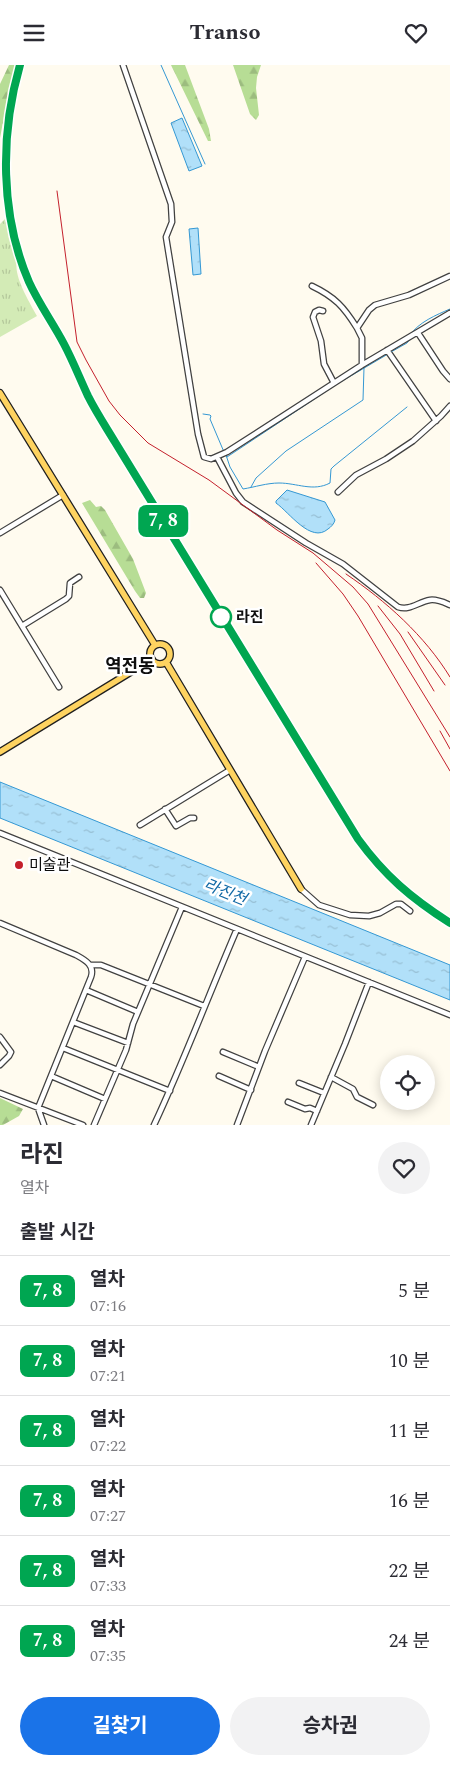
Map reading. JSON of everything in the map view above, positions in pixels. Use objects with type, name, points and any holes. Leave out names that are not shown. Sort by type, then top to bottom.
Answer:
[{"type":"main road","points":[[0,393],[155,645]]},
{"type":"main road","points":[[162,644],[169,648],[170,656],[166,662],[158,664],[152,659],[150,652],[155,645],[162,644]]},
{"type":"main road","points":[[0,752],[152,659]]},
{"type":"main road","points":[[166,662],[301,889]]},
{"type":"street","points":[[123,65],[171,204],[172,222],[166,237],[198,434],[204,457],[210,459],[217,457],[258,433],[362,365],[450,313]]},
{"type":"street","points":[[357,327],[368,310],[375,305],[409,295],[450,276]]},
{"type":"street","points":[[312,287],[336,300],[346,310],[357,327],[362,338],[362,365]]},
{"type":"street","points":[[323,311],[315,312],[313,317],[321,341],[324,364],[334,383]]},
{"type":"street","points":[[413,336],[450,379]]},
{"type":"street","points":[[387,350],[436,421]]},
{"type":"street","points":[[338,492],[356,475],[401,449],[436,421],[450,406]]},
{"type":"street","points":[[217,457],[236,493],[243,502],[306,543],[343,564],[398,607],[407,609],[422,602],[436,600],[450,605]]},
{"type":"street","points":[[0,533],[63,495]]},
{"type":"street","points":[[22,626],[66,599],[69,596],[70,583],[79,577]]},
{"type":"street","points":[[0,590],[59,687]]},
{"type":"street","points":[[140,825],[230,770]]},
{"type":"street","points":[[165,809],[176,826],[190,818],[194,818]]},
{"type":"street","points":[[0,833],[450,1015]]},
{"type":"street","points":[[301,889],[319,905],[350,915],[368,916],[380,913],[396,904],[410,911]]},
{"type":"street","points":[[94,1125],[118,1070],[149,984],[182,907]]},
{"type":"street","points":[[0,924],[76,955],[90,965],[101,965],[204,1007]]},
{"type":"street","points":[[154,1125],[237,929]]},
{"type":"street","points":[[238,1125],[259,1067],[305,957]]},
{"type":"street","points":[[44,1125],[38,1108],[86,990],[92,973],[90,965]]},
{"type":"street","points":[[311,1125],[369,982]]},
{"type":"street","points":[[86,990],[138,1012]]},
{"type":"street","points":[[73,1021],[128,1043]]},
{"type":"street","points":[[0,1037],[11,1052],[0,1065]]},
{"type":"street","points":[[63,1048],[170,1091]]},
{"type":"street","points":[[222,1052],[259,1067]]},
{"type":"street","points":[[51,1076],[105,1099]]},
{"type":"street","points":[[219,1076],[251,1090]]},
{"type":"street","points":[[331,1077],[353,1089],[357,1097],[373,1105]]},
{"type":"street","points":[[299,1083],[324,1093]]},
{"type":"street","points":[[0,1093],[83,1125]]},
{"type":"street","points":[[288,1102],[316,1111]]},
{"type":"green space","points":[[9,65],[19,65],[8,95],[0,138],[0,84]]},
{"type":"green space","points":[[171,65],[185,65],[209,129],[211,141],[208,141]]},
{"type":"green space","points":[[233,65],[261,65],[256,88],[259,115],[256,120],[250,114]]},
{"type":"green space","points":[[5,219],[17,261],[17,274],[37,316],[0,337],[0,224]]},
{"type":"green space","points":[[90,500],[96,507],[101,506],[105,510],[133,559],[146,593],[144,598],[140,598],[135,591],[82,503]]},
{"type":"green space","points":[[0,1098],[23,1109],[19,1116],[3,1125],[0,1125]]},
{"type":"water","points":[[182,118],[202,166],[189,171],[171,123]]},
{"type":"water","points":[[198,228],[201,274],[193,275],[189,229]]},
{"type":"water","points":[[287,490],[325,502],[335,520],[332,525],[321,533],[315,533],[300,525],[276,503]]},
{"type":"water","name":"라진천","points":[[0,782],[450,965],[450,1000],[0,818]]},
{"type":"waterway","points":[[161,65],[205,164]]},
{"type":"waterway","points":[[410,335],[423,323],[450,309]]},
{"type":"waterway","points":[[391,352],[407,343],[410,339]]},
{"type":"waterway","points":[[227,457],[337,384],[388,354]]},
{"type":"waterway","points":[[251,487],[256,478],[286,451],[363,400],[364,368]]},
{"type":"waterway","points":[[226,455],[230,467],[243,489],[274,483],[311,487],[324,486],[330,483],[331,469],[334,466],[407,407]]},
{"type":"waterway","points":[[203,414],[211,416],[210,419],[224,452]]},
{"type":"railway","points":[[20,65],[13,91],[9,119],[6,146],[6,174],[8,202],[19,256],[33,290],[64,344],[98,414],[358,839],[389,875],[423,905],[450,923]]},
{"type":"railway","points":[[57,191],[77,342],[109,401],[148,443],[209,480],[277,530],[313,553],[353,587],[368,604],[450,737]]},
{"type":"railway","points":[[316,563],[343,594],[358,616],[450,771]]},
{"type":"railway","points":[[346,574],[404,620],[429,647],[450,677]]},
{"type":"railway","points":[[378,606],[400,634],[434,691]]},
{"type":"railway","points":[[408,632],[445,685]]},
{"type":"railway","points":[[440,731],[450,749]]},
{"type":"train","points":[[20,65],[5,117],[1,169],[10,228],[21,265],[40,304],[64,344],[89,397],[115,442],[358,839],[378,865],[398,886],[450,923]]},
{"type":"place","name":"라진","points":[[221,617]]},
{"type":"place","name":"미술관","points":[[19,865]]},
{"type":"district","name":"역전동","points":[[130,666]]}]
